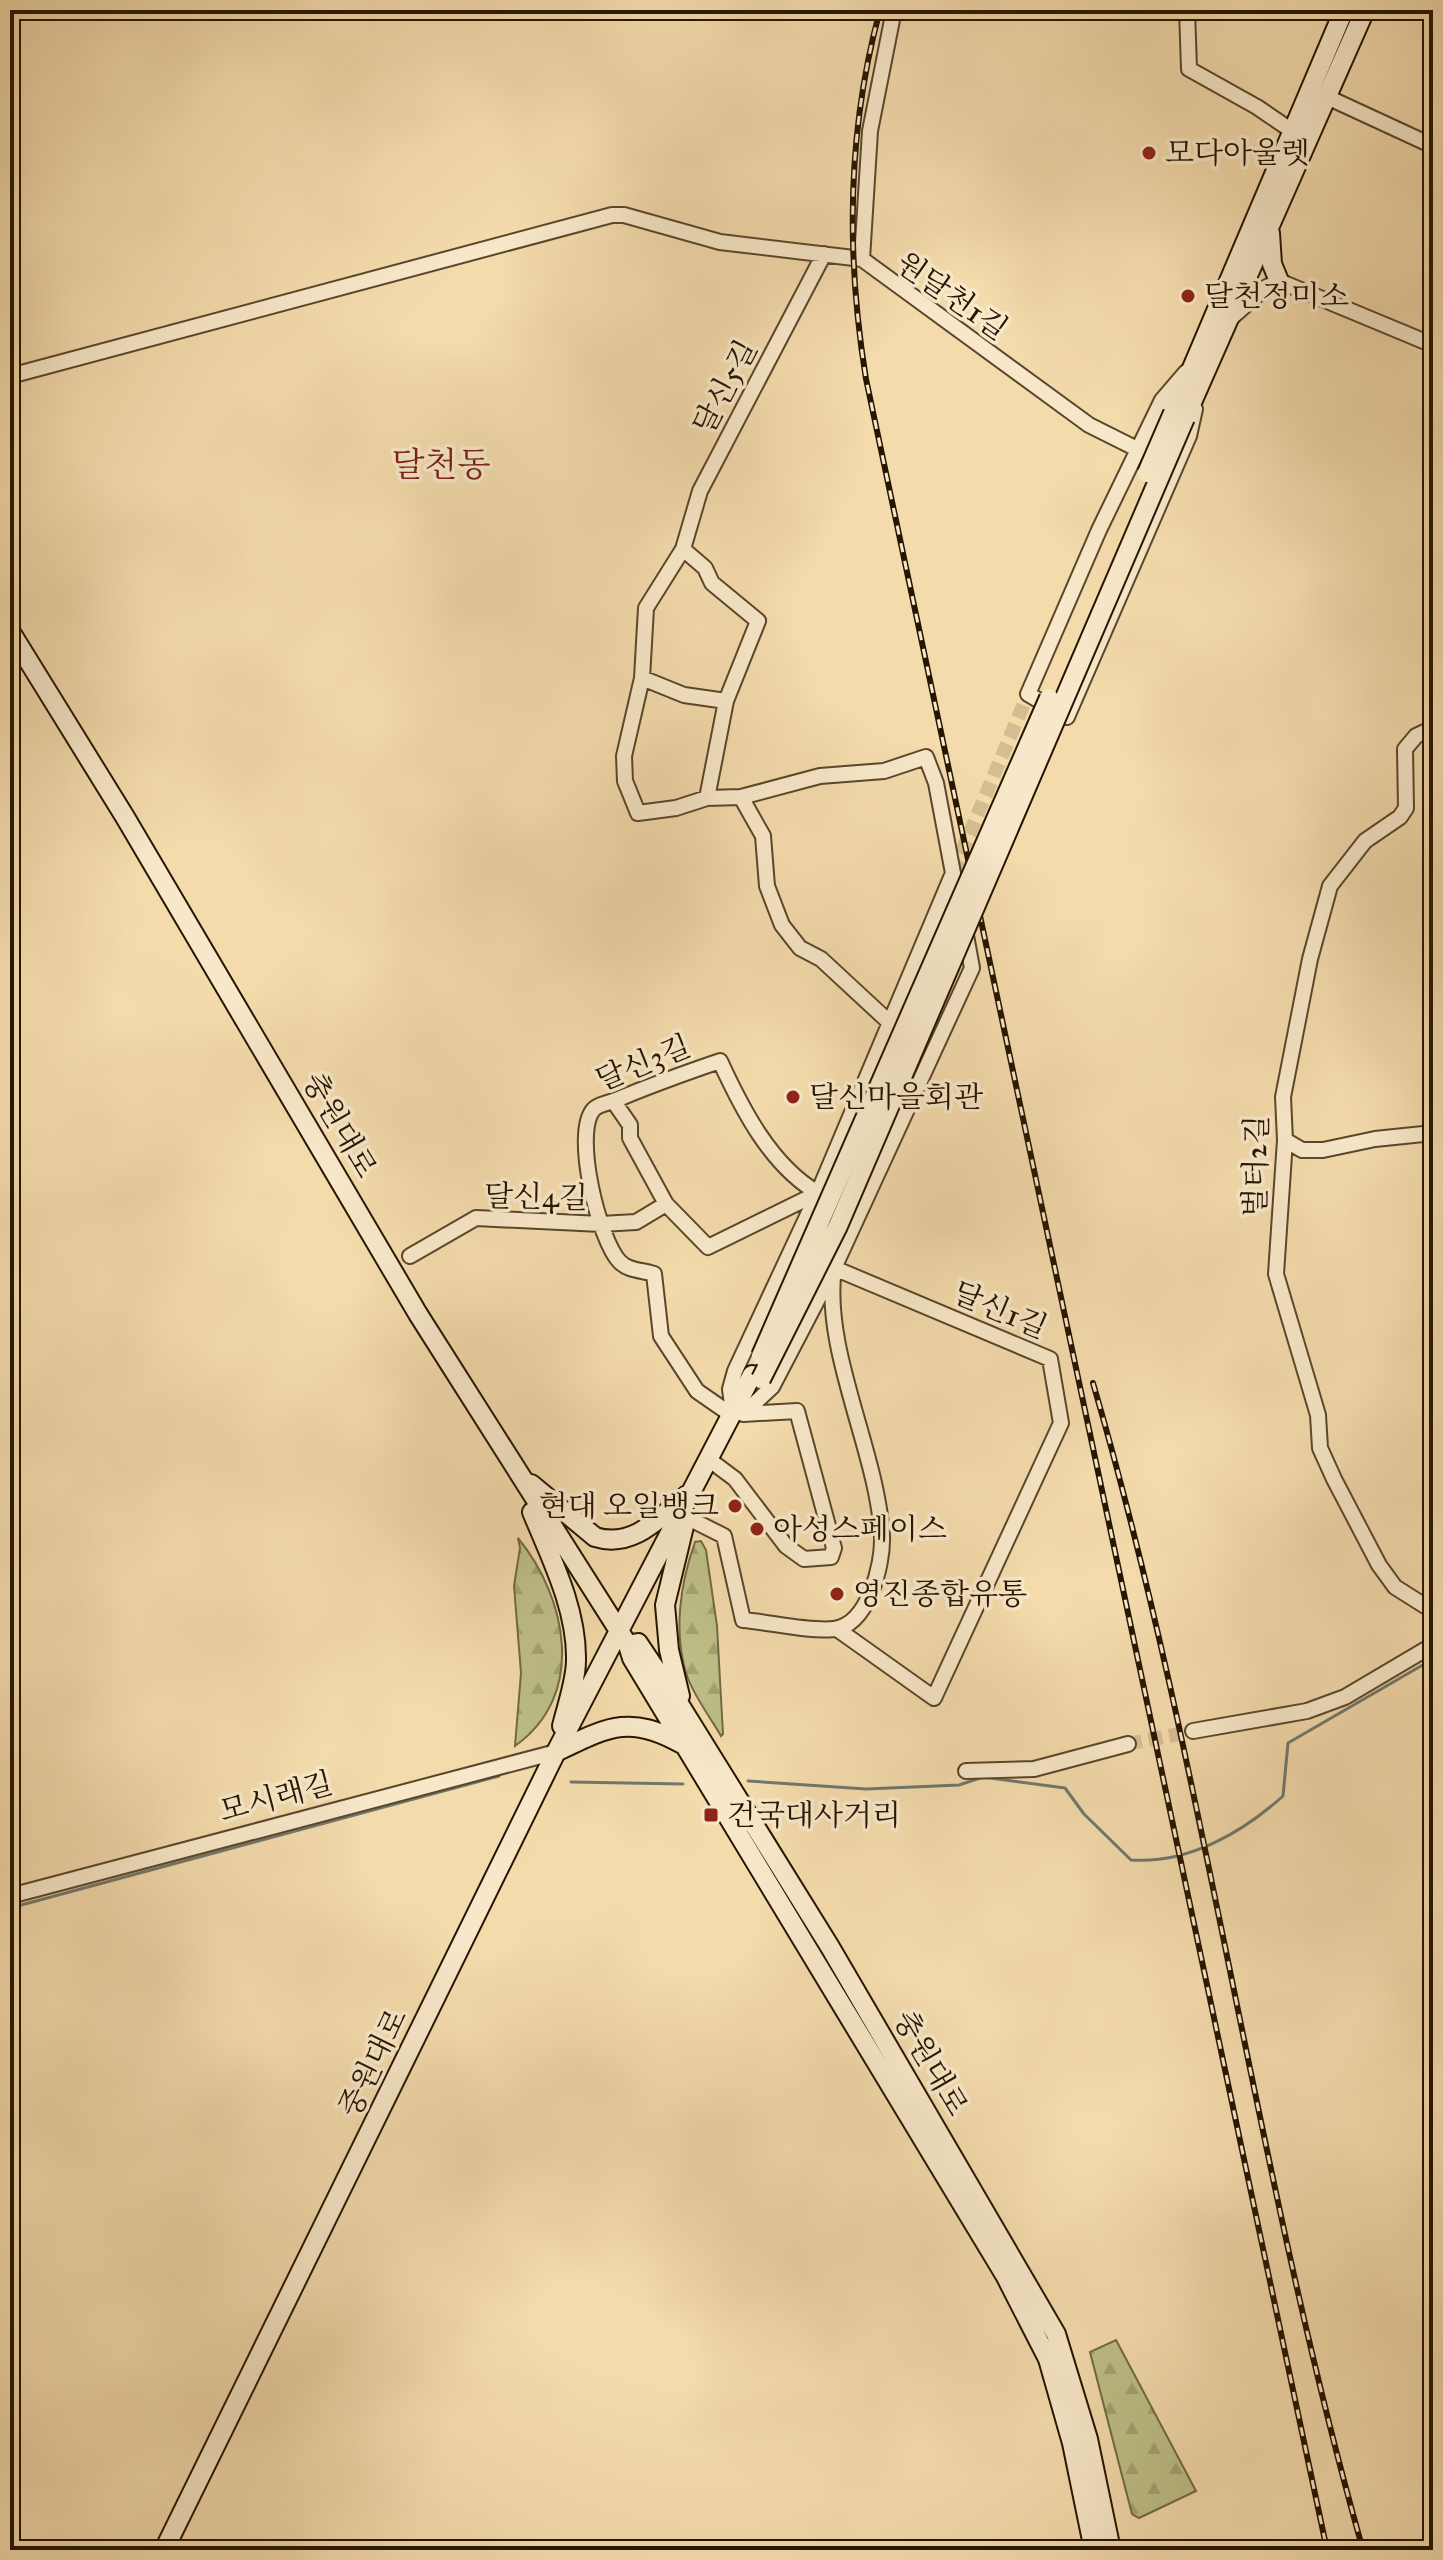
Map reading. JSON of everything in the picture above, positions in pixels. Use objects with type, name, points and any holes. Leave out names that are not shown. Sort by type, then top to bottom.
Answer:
[{"type":"street","name":"원달천1길","points":[[894,10],[870,131],[862,259],[1089,425],[1139,450]]},
{"type":"street","points":[[1187,10],[1189,69],[1300,137]]},
{"type":"street","points":[[1179,415],[1200,386],[1270,230],[1344,10]]},
{"type":"street","points":[[1179,415],[1194,363],[1300,137],[1327,97],[1365,10]]},
{"type":"street","points":[[1327,97],[1433,146]]},
{"type":"street","points":[[10,376],[612,215],[624,215],[720,242],[862,259]]},
{"type":"street","points":[[1270,230],[1272,264],[1279,281],[1433,345]]},
{"type":"street","name":"달신5길","points":[[824,254],[700,491],[683,549],[646,608],[642,678],[624,756],[625,781],[638,813],[676,808],[707,798],[741,797],[820,776],[884,771],[926,757],[936,783],[953,873]]},
{"type":"street","points":[[1230,320],[1265,288],[1279,281]]},
{"type":"street","points":[[1194,363],[1162,400],[1028,694],[1067,717],[1189,436],[1200,386]]},
{"type":"street","name":"중원대로","points":[[636,1602],[644,1597],[715,1464],[756,1377],[1179,415]]},
{"type":"street","points":[[683,549],[705,568],[712,583],[758,621],[726,701],[707,798]]},
{"type":"street","name":"충원대로","points":[[10,631],[515,1470],[623,1637],[629,1654],[968,2214],[1040,2341],[1072,2443],[1094,2550]]},
{"type":"street","points":[[642,678],[684,695],[726,701]]},
{"type":"street","name":"벌터2길","points":[[1433,728],[1416,736],[1405,749],[1406,808],[1400,817],[1365,841],[1330,886],[1287,1065],[1276,1274],[1290,1311],[1300,1361],[1318,1415],[1320,1448],[1379,1565],[1395,1587],[1433,1611]]},
{"type":"street","points":[[741,797],[763,836],[767,886],[782,925],[800,948],[821,959],[889,1022]]},
{"type":"street","points":[[738,1415],[730,1389],[735,1371],[818,1193],[953,873]]},
{"type":"street","points":[[738,1415],[772,1387],[834,1268],[972,968],[953,873]]},
{"type":"street","name":"달신3길","points":[[738,1415],[697,1391],[661,1336],[654,1274],[627,1268],[616,1259],[601,1224],[586,1170],[589,1116],[595,1107],[614,1102],[645,1086],[720,1061],[738,1100],[792,1178],[818,1193]]},
{"type":"street","points":[[614,1102],[630,1125],[630,1138],[666,1204],[708,1247],[818,1193]]},
{"type":"street","points":[[1285,1140],[1302,1150],[1323,1150],[1375,1139],[1433,1133]]},
{"type":"street","name":"달신4길","points":[[410,1256],[476,1218],[601,1224],[636,1222],[666,1204]]},
{"type":"street","points":[[834,1268],[831,1289],[846,1377],[873,1483],[882,1539],[877,1576],[869,1595],[857,1616],[837,1629]]},
{"type":"street","name":"달신1길","points":[[686,1517],[724,1536],[743,1620],[837,1629],[934,1698],[1061,1423],[1050,1359],[834,1268]]},
{"type":"street","points":[[715,1464],[735,1479],[786,1546],[804,1559],[831,1557],[834,1548],[797,1411],[738,1415]]},
{"type":"street","name":"중원대로","points":[[164,2550],[556,1752],[623,1637],[638,1591],[738,1415]]},
{"type":"street","points":[[515,1470],[595,1537],[608,1541],[641,1533],[695,1488]]},
{"type":"street","points":[[515,1470],[567,1601],[574,1634],[577,1661],[556,1752]]},
{"type":"street","points":[[681,1707],[669,1650],[665,1605],[686,1517]]},
{"type":"street","name":"충원대로","points":[[623,1637],[638,1643],[681,1707],[830,1947],[1056,2334],[1076,2392],[1111,2550]]},
{"type":"street","points":[[1193,1731],[1307,1711],[1345,1697],[1433,1645]]},
{"type":"street","points":[[556,1752],[603,1729],[622,1725],[640,1725],[685,1746]]},
{"type":"street","points":[[966,1771],[1034,1769],[1128,1744]]},
{"type":"street","name":"모시래길","points":[[10,1896],[556,1752]]},
{"type":"green space","points":[[518,1538],[535,1562],[548,1589],[558,1617],[562,1645],[561,1674],[553,1700],[538,1725],[515,1746],[521,1673],[514,1586],[520,1548]]},
{"type":"green space","points":[[701,1541],[706,1550],[717,1626],[721,1736],[690,1684],[680,1643],[680,1609],[685,1575],[695,1542]]},
{"type":"green space","points":[[1116,2340],[1196,2491],[1139,2518],[1132,2514],[1090,2352]]},
{"type":"waterway","points":[[748,1781],[866,1789],[959,1785],[983,1777],[1065,1788],[1084,1814],[1131,1860],[1173,1857],[1232,1834],[1283,1796],[1288,1743],[1433,1659]]},
{"type":"waterway","points":[[10,1908],[499,1776]]},
{"type":"waterway","points":[[571,1782],[683,1784]]},
{"type":"tunnel","points":[[953,873],[1028,694]]},
{"type":"tunnel","points":[[1128,1744],[1193,1731]]},
{"type":"railway","points":[[880,10],[861,101],[853,194],[855,286],[866,379],[1327,2550]]},
{"type":"railway","points":[[1093,1383],[1167,1673],[1291,2260],[1363,2550]]},
{"type":"place","name":"모다아울렛","points":[[1149,153]]},
{"type":"place","name":"달천정미소","points":[[1188,296]]},
{"type":"place","name":"달신마을회관","points":[[793,1097]]},
{"type":"place","name":"현대 오일뱅크","points":[[735,1506]]},
{"type":"place","name":"아성스페이스","points":[[757,1529]]},
{"type":"place","name":"영진종합유통","points":[[837,1594]]},
{"type":"place","name":"건국대사거리","points":[[711,1815]]},
{"type":"district","name":"달천동","points":[[441,464]]}]
